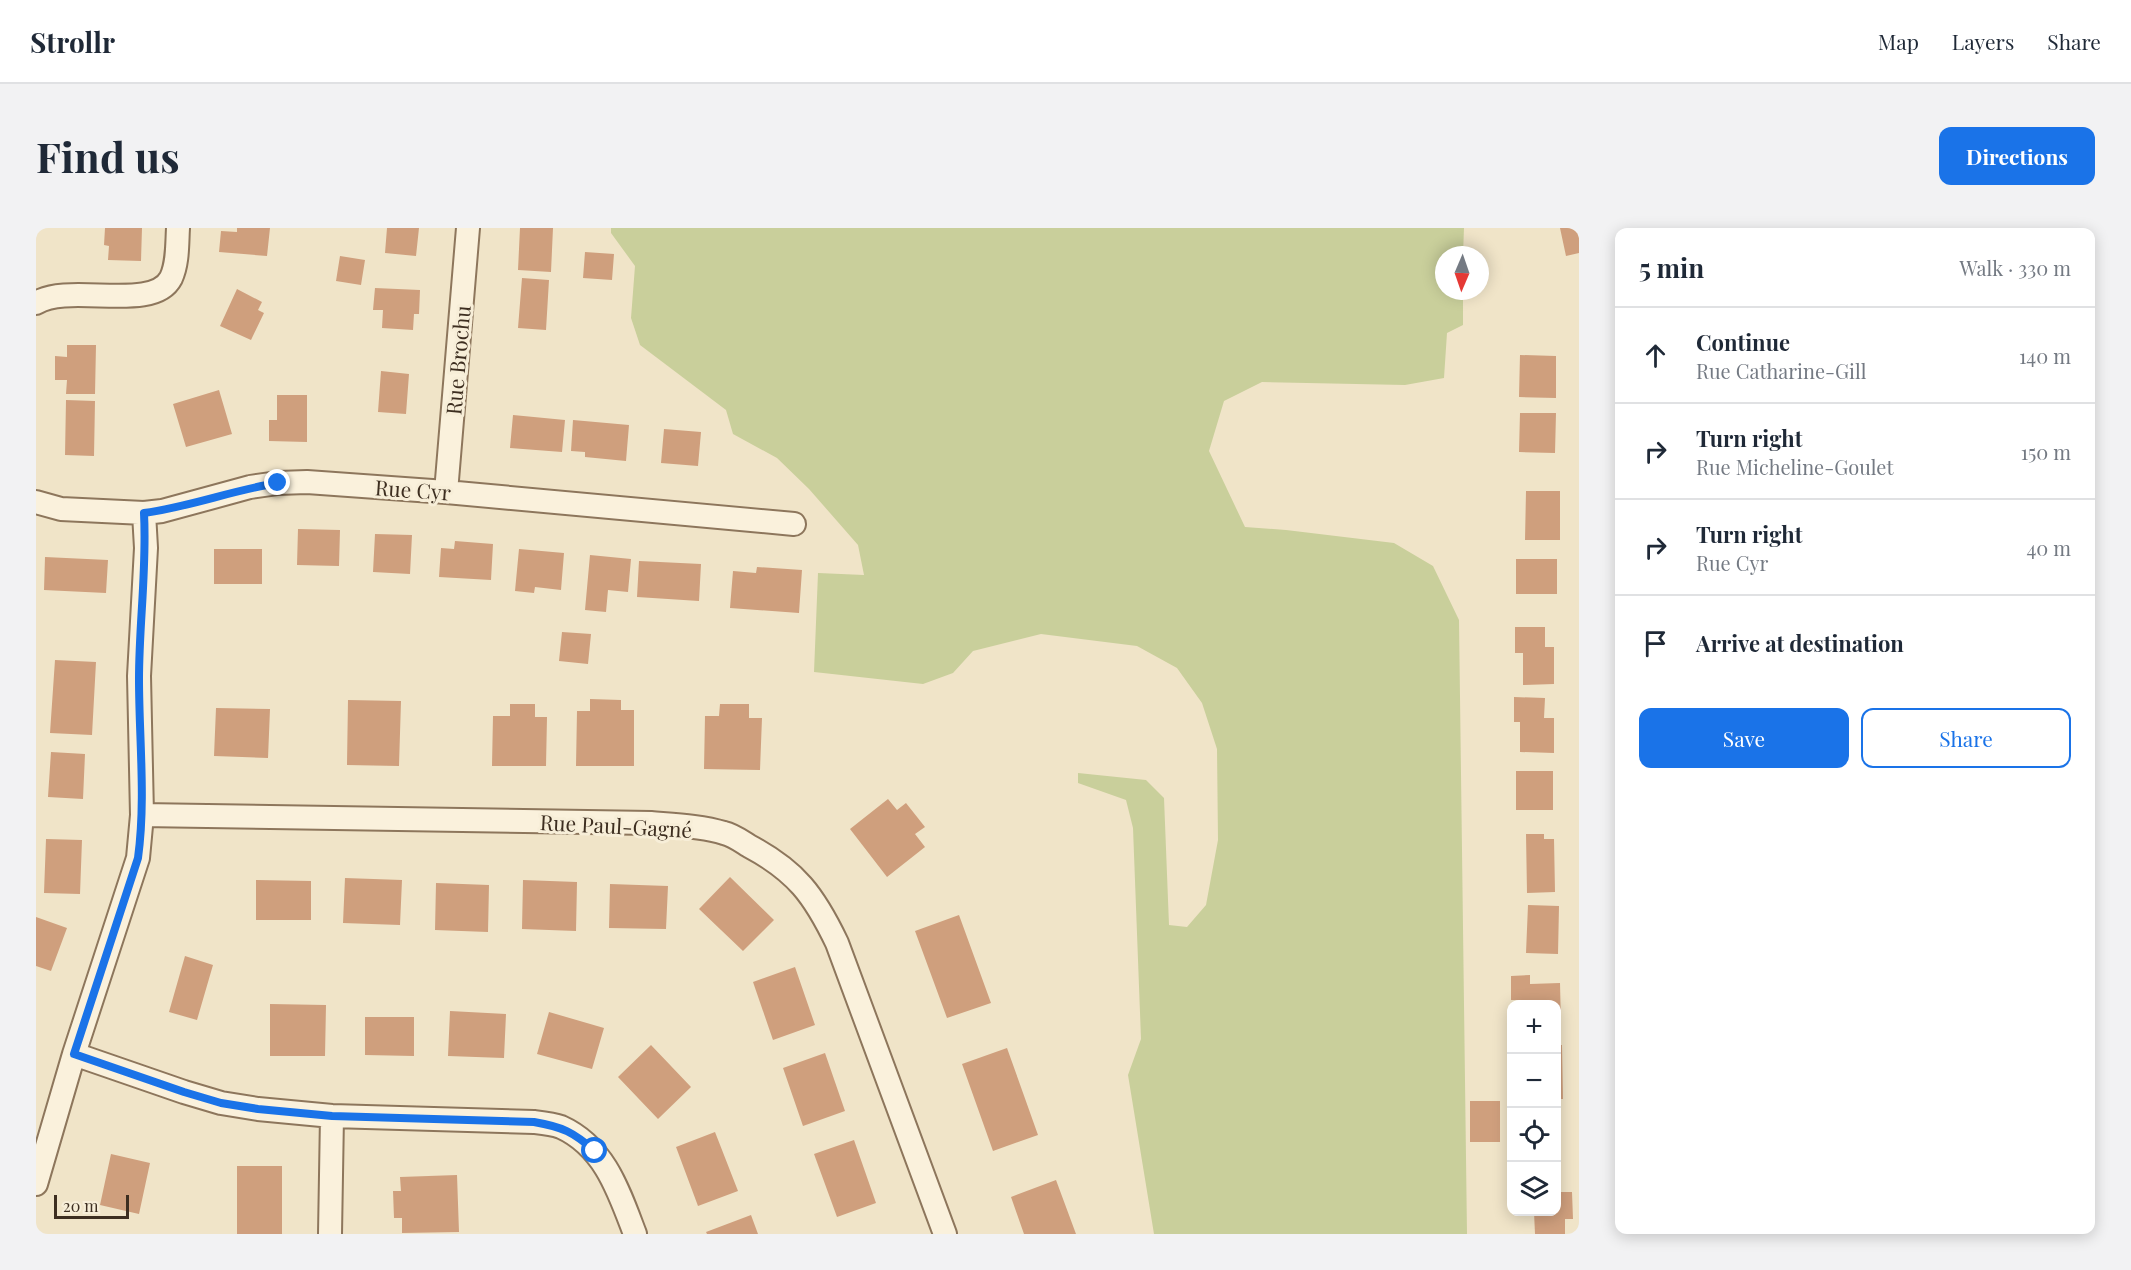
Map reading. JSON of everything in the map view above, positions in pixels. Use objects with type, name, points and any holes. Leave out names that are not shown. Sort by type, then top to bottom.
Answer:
[{"type":"street","points":[[36,303],[45,297],[62,295],[141,295],[157,292],[170,280],[175,266],[178,228]]},
{"type":"street","name":"Rue Brochu","points":[[446,492],[468,228]]},
{"type":"street","name":"Rue Cyr","points":[[36,502],[62,509],[144,513],[162,511],[250,487],[307,482],[446,492],[794,524]]},
{"type":"street","points":[[36,1184],[74,1054],[138,858],[142,815],[139,676],[146,548],[144,513]]},
{"type":"street","name":"Rue Paul-Gagné","points":[[142,815],[651,823],[726,833],[787,870],[807,890],[824,916],[837,943],[945,1234]]},
{"type":"street","points":[[74,1054],[184,1092],[221,1103],[258,1109],[332,1116],[534,1122],[559,1126],[578,1137],[595,1151],[608,1168],[635,1234]]},
{"type":"street","points":[[330,1234],[332,1116]]},
{"type":"green space","points":[[611,228],[1464,228],[1463,246],[1435,246],[1435,300],[1463,300],[1463,325],[1447,333],[1444,378],[1405,385],[1262,382],[1224,401],[1209,451],[1245,527],[1394,543],[1433,566],[1459,620],[1467,1234],[1154,1234],[1128,1075],[1141,1039],[1133,828],[1126,800],[1078,783],[1078,773],[1146,780],[1164,798],[1169,925],[1187,927],[1206,905],[1218,840],[1217,749],[1202,703],[1177,668],[1137,646],[1041,634],[973,651],[953,673],[923,684],[814,672],[818,573],[864,575],[858,545],[809,489],[777,458],[733,434],[726,410],[640,345],[631,318],[635,266],[611,233]]},
{"type":"building","points":[[105,228],[142,228],[141,261],[108,260],[109,246],[104,245]]},
{"type":"building","points":[[237,228],[270,228],[267,256],[219,252],[221,231],[237,232]]},
{"type":"building","points":[[387,228],[419,228],[416,256],[385,253]]},
{"type":"building","points":[[520,228],[553,228],[551,272],[518,270]]},
{"type":"building","points":[[1560,228],[1579,228],[1579,253],[1566,256]]},
{"type":"building","points":[[585,252],[614,254],[612,280],[583,278]]},
{"type":"building","points":[[340,256],[365,260],[361,285],[336,281]]},
{"type":"building","points":[[522,278],[549,280],[546,330],[518,328]]},
{"type":"building","points":[[375,288],[420,290],[419,314],[414,314],[413,330],[382,328],[383,310],[373,310]]},
{"type":"building","points":[[237,289],[262,302],[258,310],[264,313],[251,340],[220,326]]},
{"type":"building","points":[[67,345],[96,345],[95,394],[66,394],[67,380],[55,380],[55,356],[67,357]]},
{"type":"building","points":[[1520,355],[1556,356],[1556,398],[1519,397]]},
{"type":"building","points":[[381,371],[409,374],[406,414],[378,412]]},
{"type":"building","points":[[219,390],[232,434],[186,447],[173,404]]},
{"type":"building","points":[[277,395],[307,395],[307,442],[269,441],[269,420],[277,420]]},
{"type":"building","points":[[66,400],[95,401],[94,456],[65,455]]},
{"type":"building","points":[[1520,413],[1556,413],[1555,453],[1519,452]]},
{"type":"building","points":[[513,415],[565,420],[562,452],[510,448]]},
{"type":"building","points":[[573,420],[629,425],[626,461],[585,457],[585,452],[571,451]]},
{"type":"building","points":[[664,429],[701,432],[698,466],[661,463]]},
{"type":"building","points":[[1526,491],[1560,491],[1560,540],[1525,540]]},
{"type":"building","points":[[298,529],[340,530],[339,566],[297,565]]},
{"type":"building","points":[[375,534],[412,535],[410,574],[373,572]]},
{"type":"building","points":[[455,541],[493,544],[491,580],[439,577],[441,548],[454,549]]},
{"type":"building","points":[[214,549],[262,549],[262,584],[214,584]]},
{"type":"building","points":[[519,549],[564,553],[561,590],[535,587],[534,593],[515,591]]},
{"type":"building","points":[[590,555],[631,559],[628,592],[608,590],[606,612],[585,610]]},
{"type":"building","points":[[45,557],[108,560],[106,593],[44,590]]},
{"type":"building","points":[[1516,559],[1557,559],[1557,594],[1516,594]]},
{"type":"building","points":[[639,561],[701,564],[699,601],[637,597]]},
{"type":"building","points":[[757,567],[802,570],[799,613],[730,608],[733,571],[756,573]]},
{"type":"building","points":[[1515,627],[1545,627],[1545,647],[1554,647],[1554,684],[1523,685],[1523,653],[1515,653]]},
{"type":"building","points":[[562,632],[591,634],[588,664],[559,661]]},
{"type":"building","points":[[55,660],[96,662],[92,735],[50,733]]},
{"type":"building","points":[[1514,697],[1545,698],[1544,718],[1554,718],[1554,753],[1520,752],[1520,722],[1514,722]]},
{"type":"building","points":[[590,699],[621,700],[621,710],[634,710],[634,766],[576,766],[577,711],[590,711]]},
{"type":"building","points":[[348,700],[401,701],[399,766],[347,765]]},
{"type":"building","points":[[510,704],[535,704],[535,717],[547,717],[546,766],[492,766],[493,716],[510,716]]},
{"type":"building","points":[[720,704],[749,704],[749,718],[762,718],[760,770],[704,769],[705,716],[719,716]]},
{"type":"building","points":[[216,708],[270,709],[268,758],[214,756]]},
{"type":"building","points":[[51,752],[85,754],[83,799],[48,797]]},
{"type":"building","points":[[1516,771],[1553,771],[1553,810],[1516,810]]},
{"type":"building","points":[[888,799],[897,810],[906,803],[925,827],[915,834],[925,847],[887,877],[850,829]]},
{"type":"building","points":[[1526,834],[1544,834],[1544,839],[1554,839],[1555,892],[1527,893]]},
{"type":"building","points":[[46,839],[82,840],[80,894],[44,893]]},
{"type":"building","points":[[730,877],[774,920],[743,951],[699,909]]},
{"type":"building","points":[[345,878],[402,880],[400,925],[343,923]]},
{"type":"building","points":[[256,880],[311,881],[311,920],[256,920]]},
{"type":"building","points":[[523,880],[577,882],[576,931],[522,929]]},
{"type":"building","points":[[436,883],[489,885],[488,932],[435,930]]},
{"type":"building","points":[[610,884],[668,886],[666,929],[609,928]]},
{"type":"building","points":[[1528,905],[1559,906],[1558,954],[1526,953]]},
{"type":"building","points":[[959,915],[991,1003],[947,1018],[915,931]]},
{"type":"building","points":[[36,917],[67,928],[51,971],[36,966]]},
{"type":"building","points":[[185,956],[213,965],[197,1020],[169,1012]]},
{"type":"building","points":[[795,967],[815,1025],[773,1040],[753,982]]},
{"type":"building","points":[[1530,975],[1530,984],[1560,983],[1560,1000],[1511,1000],[1511,976]]},
{"type":"building","points":[[270,1004],[326,1005],[325,1056],[270,1056]]},
{"type":"building","points":[[450,1011],[506,1014],[504,1058],[448,1056]]},
{"type":"building","points":[[549,1012],[604,1028],[592,1069],[537,1054]]},
{"type":"building","points":[[365,1017],[414,1017],[414,1056],[365,1055]]},
{"type":"building","points":[[651,1045],[691,1087],[658,1119],[618,1077]]},
{"type":"building","points":[[1561,1045],[1562,1045],[1563,1099],[1561,1099]]},
{"type":"building","points":[[1007,1048],[1038,1135],[993,1151],[962,1064]]},
{"type":"building","points":[[825,1053],[845,1111],[803,1126],[783,1068]]},
{"type":"building","points":[[1470,1101],[1500,1101],[1500,1142],[1470,1142]]},
{"type":"building","points":[[715,1132],[738,1191],[698,1206],[676,1147]]},
{"type":"building","points":[[854,1140],[876,1203],[837,1217],[814,1154]]},
{"type":"building","points":[[111,1154],[150,1163],[139,1214],[100,1205]]},
{"type":"building","points":[[237,1166],[282,1166],[282,1234],[237,1234]]},
{"type":"building","points":[[457,1175],[459,1232],[402,1233],[402,1218],[394,1218],[393,1191],[401,1191],[400,1177]]},
{"type":"building","points":[[1056,1180],[1076,1234],[1024,1234],[1011,1197]]},
{"type":"building","points":[[1561,1192],[1572,1192],[1573,1219],[1565,1219],[1565,1234],[1535,1234],[1534,1216],[1561,1216]]},
{"type":"building","points":[[751,1215],[758,1234],[707,1234],[706,1232]]},
{"type":"route","points":[[278,483],[250,487],[162,511],[144,513],[146,548],[139,676],[141,837],[138,858],[74,1054],[221,1103],[332,1116],[534,1122],[559,1126],[578,1137],[595,1151]]}]
